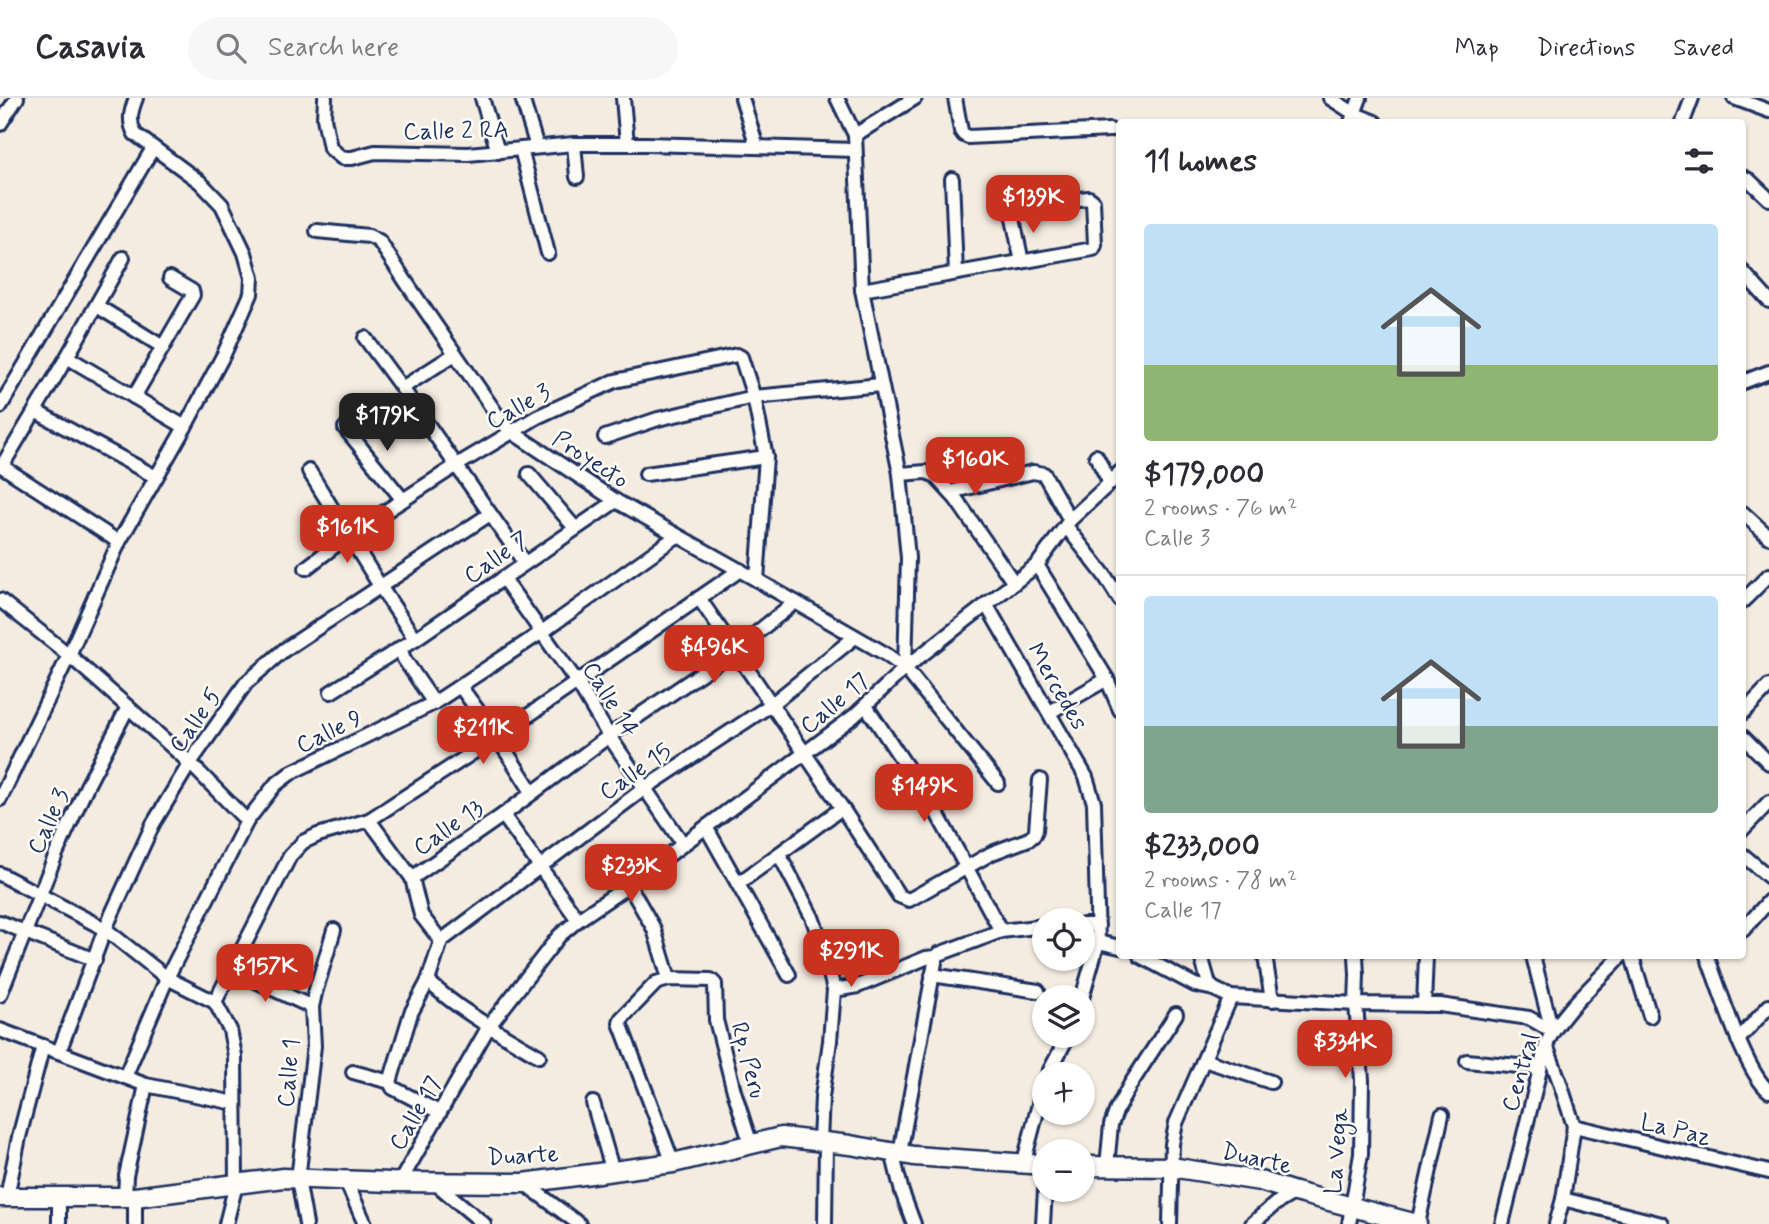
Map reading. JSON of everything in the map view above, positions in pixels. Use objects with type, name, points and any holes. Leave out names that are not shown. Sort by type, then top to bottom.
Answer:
[{"type":"street","points":[[0,124],[17,98]]},
{"type":"street","points":[[0,799],[69,656],[119,542],[224,354],[251,294],[252,278],[245,253],[222,205],[200,182],[135,134],[131,126],[130,111],[135,98]]},
{"type":"street","name":"Calle 2 RA","points":[[325,98],[324,118],[330,148],[342,158],[352,159],[375,152],[468,154],[574,144],[855,150]]},
{"type":"street","points":[[482,98],[498,152]]},
{"type":"street","points":[[522,98],[537,147]]},
{"type":"street","points":[[623,98],[627,144]]},
{"type":"street","points":[[742,98],[757,147]]},
{"type":"street","points":[[837,98],[855,135],[862,290],[901,474],[908,558],[905,668]]},
{"type":"street","points":[[855,135],[915,98]]},
{"type":"street","points":[[955,98],[961,131],[968,137],[1111,130]]},
{"type":"street","points":[[1330,98],[1353,118],[1360,98]]},
{"type":"street","points":[[1684,119],[1692,98]]},
{"type":"street","points":[[1734,98],[1769,111]]},
{"type":"street","points":[[574,144],[577,177]]},
{"type":"street","points":[[0,407],[153,148]]},
{"type":"street","points":[[521,149],[548,253]]},
{"type":"street","points":[[1746,178],[1769,198]]},
{"type":"street","points":[[952,179],[956,274]]},
{"type":"street","points":[[862,290],[1022,262],[1094,247],[1092,199],[1013,206],[1011,209],[1022,262]]},
{"type":"street","name":"Proyecto","points":[[317,231],[369,236],[379,241],[502,422],[512,432],[616,500],[884,653],[905,668],[998,783]]},
{"type":"street","points":[[119,542],[1,466],[123,258]]},
{"type":"street","points":[[1746,275],[1769,301]]},
{"type":"street","points":[[134,397],[193,293],[170,278]]},
{"type":"street","points":[[96,306],[163,347]]},
{"type":"street","points":[[365,338],[524,562]]},
{"type":"street","points":[[402,388],[455,354]]},
{"type":"street","name":"Calle 3","points":[[306,568],[349,535],[457,465],[537,417],[615,381],[737,355],[741,357],[754,397]]},
{"type":"street","points":[[67,357],[185,427]]},
{"type":"street","points":[[1746,381],[1769,372]]},
{"type":"street","points":[[605,437],[658,419],[754,397],[881,385]]},
{"type":"street","points":[[754,397],[766,457],[757,580]]},
{"type":"street","points":[[35,411],[156,477]]},
{"type":"street","points":[[345,428],[403,500]]},
{"type":"street","points":[[1096,456],[1110,483]]},
{"type":"street","points":[[646,474],[766,457]]},
{"type":"street","points":[[309,471],[415,639]]},
{"type":"street","points":[[950,492],[1033,471],[1044,474],[1068,523],[1116,594]]},
{"type":"street","points":[[901,474],[930,473],[950,492],[1014,583]]},
{"type":"street","points":[[529,474],[575,528]]},
{"type":"street","name":"Calle 17","points":[[400,1182],[489,1027],[552,944],[578,920],[806,754],[866,706],[905,668],[1038,565],[1068,523],[1116,476]]},
{"type":"street","name":"Calle 7","points":[[331,692],[415,639],[616,500]]},
{"type":"street","name":"Calle 5","points":[[59,1052],[105,929],[153,824],[190,763],[246,683],[284,650],[490,514]]},
{"type":"street","points":[[1746,516],[1769,537]]},
{"type":"street","name":"Calle 9","points":[[125,1077],[167,978],[247,821],[275,785],[292,772],[434,703],[542,632],[677,536]]},
{"type":"street","points":[[1038,565],[1107,679],[1116,700]]},
{"type":"street","points":[[215,1002],[290,856],[303,842],[369,820],[497,737],[740,570]]},
{"type":"street","points":[[1746,598],[1769,575]]},
{"type":"street","name":"Calle 14","points":[[503,578],[577,682],[609,736],[682,844]]},
{"type":"street","points":[[699,598],[806,754],[899,897],[909,900],[992,853],[1034,835],[1040,780]]},
{"type":"street","name":"Calle 13","points":[[412,878],[503,815],[609,736],[734,651],[795,602]]},
{"type":"street","points":[[1,604],[69,656],[128,707],[190,763],[247,821]]},
{"type":"street","name":"Mercedes","points":[[986,604],[1050,712],[1091,791],[1094,803],[1098,942],[1086,985]]},
{"type":"street","name":"Calle 15","points":[[441,941],[645,788],[772,704],[855,637]]},
{"type":"street","points":[[400,648],[404,659],[434,703]]},
{"type":"street","points":[[1050,712],[1107,679]]},
{"type":"street","points":[[460,686],[532,792]]},
{"type":"street","points":[[1746,710],[1769,686]]},
{"type":"street","points":[[866,706],[933,806],[1001,931]]},
{"type":"street","name":"Calle 3","points":[[0,995],[39,894],[87,786],[128,707]]},
{"type":"street","points":[[1746,740],[1769,763]]},
{"type":"street","points":[[1746,826],[1769,802]]},
{"type":"street","points":[[739,883],[842,808]]},
{"type":"street","points":[[503,815],[578,920]]},
{"type":"street","points":[[369,820],[412,878],[421,915],[441,941],[428,981],[411,1013],[390,1082],[393,1088],[439,1112]]},
{"type":"street","points":[[706,827],[789,975]]},
{"type":"street","points":[[779,854],[812,917],[834,990],[822,1097],[825,1224]]},
{"type":"street","points":[[1746,858],[1769,877]]},
{"type":"street","points":[[0,874],[105,929],[167,978],[215,1002],[230,1030],[235,1056],[236,1184],[226,1224]]},
{"type":"street","points":[[629,885],[654,929],[669,979],[656,983],[621,1018],[620,1023],[673,1163]]},
{"type":"street","points":[[1746,926],[1769,901]]},
{"type":"street","points":[[0,922],[95,960]]},
{"type":"street","points":[[834,990],[858,986],[1001,931],[1032,927]]},
{"type":"street","name":"Calle 1","points":[[306,1224],[298,1179],[314,1046],[312,1007],[334,930]]},
{"type":"street","points":[[1098,942],[1116,946]]},
{"type":"street","points":[[914,1224],[902,1192],[896,1153],[936,957]]},
{"type":"street","points":[[1146,959],[1195,985],[1214,989],[1231,997],[1356,1004],[1440,1005],[1529,1018],[1552,1031]]},
{"type":"street","points":[[1202,959],[1209,984],[1214,989]]},
{"type":"street","points":[[1265,959],[1272,1000]]},
{"type":"street","name":"La Vega","points":[[1351,1215],[1362,1154],[1362,1080],[1356,1004],[1356,959]]},
{"type":"street","points":[[1424,1005],[1426,959]]},
{"type":"street","points":[[1534,959],[1552,1031]]},
{"type":"street","name":"Central","points":[[1502,1224],[1540,1068],[1552,1031],[1618,959]]},
{"type":"street","points":[[1633,959],[1650,1016]]},
{"type":"street","points":[[1712,959],[1738,1040],[1755,1074],[1769,1091]]},
{"type":"street","points":[[232,970],[312,1007]]},
{"type":"street","points":[[932,975],[1032,990]]},
{"type":"street","name":"Rp. Peru","points":[[669,979],[711,980],[715,984],[716,1020],[751,1145]]},
{"type":"street","points":[[428,981],[489,1027],[539,1056]]},
{"type":"street","points":[[1170,1224],[1172,1144],[1176,1123],[1231,997]]},
{"type":"street","points":[[1738,1040],[1769,1006]]},
{"type":"street","points":[[1107,1166],[1111,1125],[1117,1109],[1176,1014]]},
{"type":"street","points":[[0,1030],[146,1085],[235,1103]]},
{"type":"street","points":[[1546,1045],[1574,1126],[1563,1199],[1556,1224]]},
{"type":"street","points":[[4,1197],[43,1046]]},
{"type":"street","points":[[1204,1060],[1271,1082]]},
{"type":"street","points":[[1467,1061],[1540,1068]]},
{"type":"street","points":[[353,1072],[390,1082]]},
{"type":"street","points":[[135,1224],[127,1176],[146,1085]]},
{"type":"street","points":[[593,1103],[613,1172]]},
{"type":"street","points":[[1418,1224],[1442,1115]]},
{"type":"street","points":[[1023,1165],[1033,1125]]},
{"type":"street","name":"La Paz","points":[[1574,1126],[1769,1172]]},
{"type":"street","name":"Duarte","points":[[4,1197],[130,1197],[283,1178],[524,1183],[673,1163],[781,1137],[914,1156],[1032,1165]]},
{"type":"street","name":"Duarte","points":[[1095,1166],[1171,1167],[1260,1181],[1351,1215],[1418,1224]]},
{"type":"street","points":[[346,1181],[365,1224]]},
{"type":"street","points":[[434,1182],[484,1224]]},
{"type":"street","points":[[524,1183],[579,1224]]},
{"type":"street","points":[[1252,1224],[1275,1204],[1295,1192]]},
{"type":"street","points":[[59,1197],[59,1224]]},
{"type":"street","points":[[1563,1199],[1662,1224]]},
{"type":"street","points":[[1043,1224],[1044,1202]]}]
